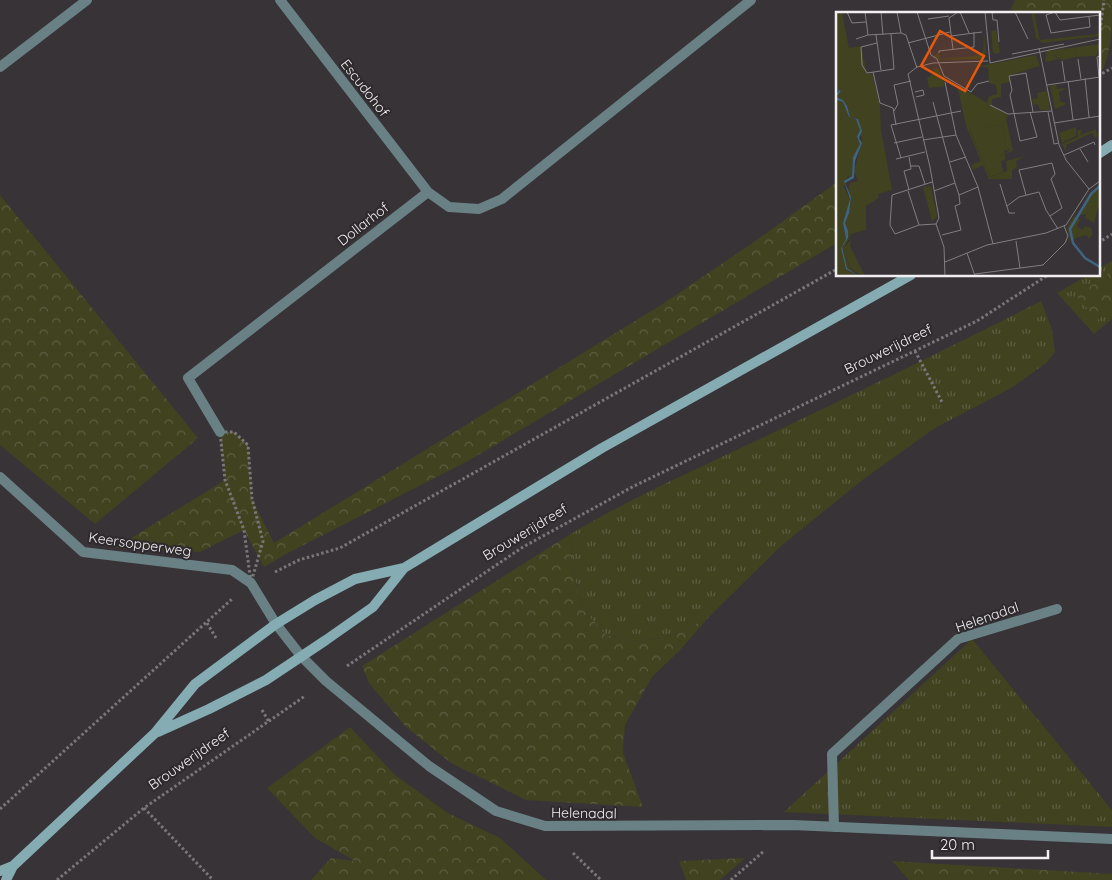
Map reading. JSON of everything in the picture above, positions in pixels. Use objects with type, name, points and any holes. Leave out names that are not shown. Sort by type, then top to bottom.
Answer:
[{"type":"street","points":[[0,67],[87,0]]},
{"type":"street","name":"Escudohof","points":[[280,0],[428,192]]},
{"type":"street","points":[[428,192],[448,207],[479,209],[502,199],[751,0]]},
{"type":"street","name":"Dollarhof","points":[[220,432],[188,378],[428,192]]},
{"type":"street","name":"Brouwerijdreef","points":[[6,880],[13,866],[155,733],[195,684],[276,624],[315,600],[355,579],[404,568],[602,448],[909,276]]},
{"type":"street","name":"Keersopperweg","points":[[0,477],[83,552],[232,570],[255,581],[276,624],[301,656]]},
{"type":"street","name":"Brouwerijdreef","points":[[155,733],[209,709],[266,680],[373,607],[404,568]]},
{"type":"street","name":"Helenadal","points":[[834,827],[832,754],[958,639],[1057,609]]},
{"type":"street","name":"Helenadal","points":[[301,656],[326,681],[429,766],[496,811],[545,826],[793,825],[1112,839]]},
{"type":"street","name":"Brouwerijdreef","points":[[0,871],[13,866]]},
{"type":"path","points":[[1100,30],[1104,0]]},
{"type":"path","points":[[1100,75],[1112,68]]},
{"type":"path","points":[[1100,242],[1112,234]]},
{"type":"path","points":[[267,576],[299,560],[340,548],[836,270]]},
{"type":"path","name":"Brouwerijdreef","points":[[58,880],[144,808],[523,547],[634,486],[977,321],[1046,276]]},
{"type":"path","points":[[915,351],[942,402]]},
{"type":"path","points":[[0,809],[181,644],[255,581],[263,541],[252,500],[248,445],[234,432],[220,432],[225,480],[244,530],[255,581]]},
{"type":"path","points":[[144,808],[213,880]]},
{"type":"green space","points":[[1015,0],[1112,0],[1109,52],[1100,75],[1100,12],[1010,12]]},
{"type":"green space","points":[[836,183],[836,244],[468,461],[264,567],[244,530],[200,552],[115,548],[225,480],[220,432],[234,432],[248,445],[252,499],[274,543],[661,305],[754,242]]},
{"type":"green space","points":[[0,195],[198,438],[95,524],[0,445]]},
{"type":"green space","points":[[1112,261],[1112,319],[1094,334],[1057,293],[1086,276],[1100,276],[1100,268]]},
{"type":"green space","points":[[1112,271],[1112,308],[1098,320],[1076,296]]},
{"type":"green space","points":[[1041,301],[1052,329],[1055,352],[1046,363],[1013,387],[935,428],[865,478],[781,546],[707,619],[665,638],[632,641],[606,635],[588,615],[578,595],[569,535],[640,496]]},
{"type":"green space","points":[[569,535],[578,595],[588,615],[606,635],[632,641],[665,638],[707,619],[680,650],[652,677],[625,725],[623,753],[643,807],[526,800],[451,763],[405,726],[369,683],[362,666]]},
{"type":"green space","points":[[972,639],[1112,810],[1112,827],[784,812]]},
{"type":"green space","points":[[350,727],[395,775],[448,813],[500,838],[546,880],[311,880],[331,858],[355,861],[315,838],[267,788]]},
{"type":"green space","points":[[745,858],[720,880],[686,880],[679,861]]},
{"type":"green space","points":[[892,861],[1112,874],[1112,880],[909,880]]}]
